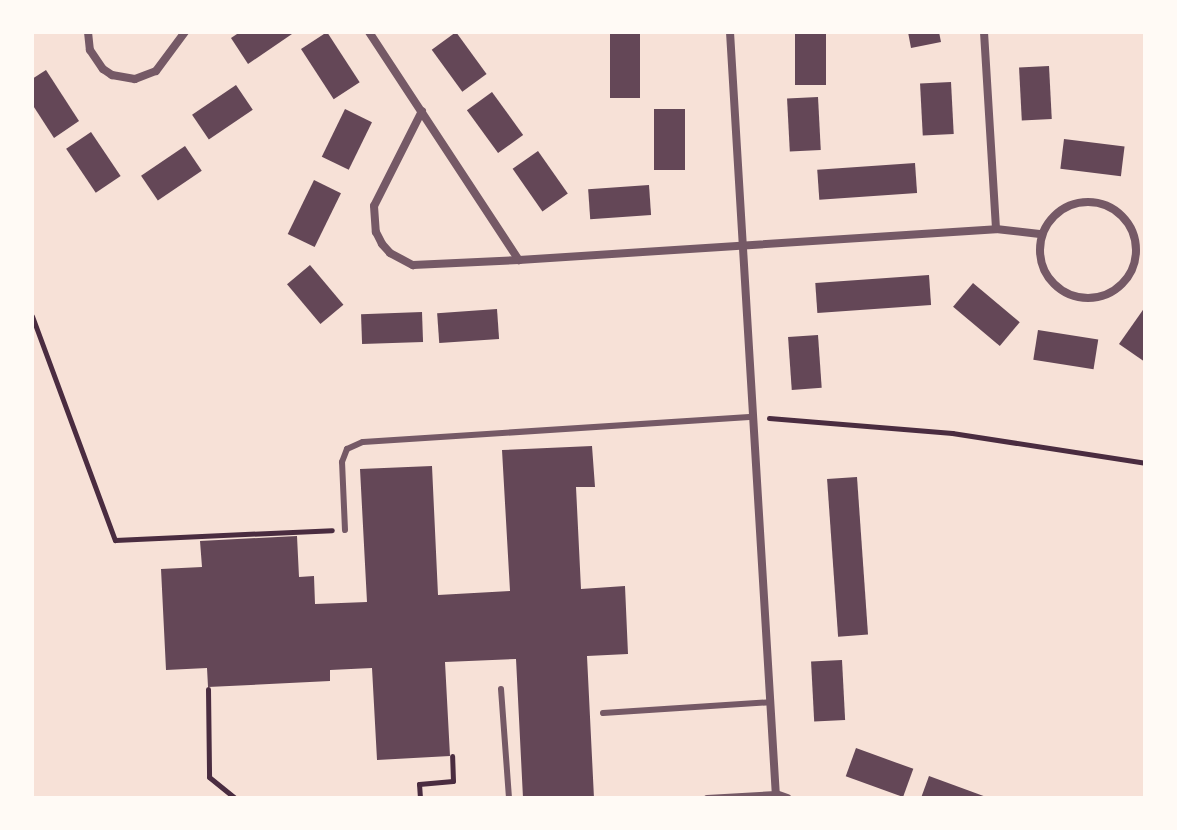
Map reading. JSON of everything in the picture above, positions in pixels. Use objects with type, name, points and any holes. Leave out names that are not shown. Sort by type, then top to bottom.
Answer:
[{"type":"street","points":[[88,32],[90,50],[103,69],[112,75],[135,79],[156,71],[185,32]]},
{"type":"street","points":[[369,32],[519,260]]},
{"type":"street","points":[[730,32],[776,796],[787,798]]},
{"type":"street","points":[[984,32],[996,229]]},
{"type":"street","points":[[422,111],[374,206],[373,219],[382,244],[390,253],[413,265],[996,229],[1040,234]]},
{"type":"street","points":[[1090,200],[1118,210],[1138,241],[1135,267],[1107,297],[1068,297],[1043,273],[1040,234],[1056,211],[1090,200]]},
{"type":"lane","points":[[345,530],[342,462],[347,449],[363,442],[753,417]]},
{"type":"lane","points":[[501,689],[509,798]]},
{"type":"lane","points":[[603,713],[771,702]]},
{"type":"lane","points":[[707,798],[776,796]]},
{"type":"path","points":[[32,316],[115,540],[345,530]]},
{"type":"path","points":[[753,417],[952,433],[1145,463]]},
{"type":"path","points":[[208,689],[209,777],[235,798]]},
{"type":"path","points":[[420,798],[419,784],[453,781],[452,756]]},
{"type":"building","points":[[240,32],[292,34],[248,64],[231,38]]},
{"type":"building","points":[[327,32],[360,82],[334,99],[301,49]]},
{"type":"building","points":[[456,32],[487,74],[462,92],[432,50]]},
{"type":"building","points":[[610,32],[640,32],[640,98],[610,98]]},
{"type":"building","points":[[795,32],[826,32],[826,85],[795,85]]},
{"type":"building","points":[[908,32],[939,32],[941,42],[911,48]]},
{"type":"building","points":[[1049,66],[1052,119],[1022,120],[1019,68]]},
{"type":"building","points":[[46,70],[79,121],[54,138],[32,104],[32,79]]},
{"type":"building","points":[[951,82],[954,134],[923,136],[920,84]]},
{"type":"building","points":[[236,85],[253,110],[209,140],[192,115]]},
{"type":"building","points":[[492,92],[523,135],[498,153],[467,110]]},
{"type":"building","points":[[818,97],[821,150],[790,152],[787,99]]},
{"type":"building","points":[[345,109],[372,122],[349,170],[322,157]]},
{"type":"building","points":[[654,109],[685,109],[685,170],[654,170]]},
{"type":"building","points":[[91,132],[121,176],[96,193],[66,149]]},
{"type":"building","points":[[1064,139],[1125,146],[1121,176],[1060,169]]},
{"type":"building","points":[[185,146],[202,171],[158,201],[141,176]]},
{"type":"building","points":[[538,151],[568,194],[542,211],[513,169]]},
{"type":"building","points":[[915,163],[917,193],[819,200],[817,170]]},
{"type":"building","points":[[314,180],[341,193],[315,247],[288,234]]},
{"type":"building","points":[[649,185],[651,215],[590,219],[588,189]]},
{"type":"building","points":[[310,265],[343,305],[320,324],[287,284]]},
{"type":"building","points":[[929,275],[931,305],[817,313],[815,283]]},
{"type":"building","points":[[973,283],[1020,322],[1000,346],[953,307]]},
{"type":"building","points":[[1145,307],[1145,362],[1119,344]]},
{"type":"building","points":[[497,309],[499,339],[439,343],[437,313]]},
{"type":"building","points":[[422,312],[423,342],[362,344],[361,314]]},
{"type":"building","points":[[1038,330],[1098,340],[1094,369],[1033,360]]},
{"type":"building","points":[[818,335],[822,388],[792,390],[788,337]]},
{"type":"building","points":[[592,446],[595,487],[576,487],[581,589],[625,586],[628,654],[587,656],[594,798],[523,798],[516,659],[445,662],[450,756],[377,760],[372,668],[330,670],[330,681],[208,687],[207,668],[166,670],[161,569],[202,567],[200,541],[297,536],[299,577],[314,576],[315,604],[367,602],[360,469],[432,466],[438,595],[510,591],[502,450]]},
{"type":"building","points":[[857,477],[868,635],[838,637],[827,479]]},
{"type":"building","points":[[842,660],[845,720],[814,722],[811,662]]},
{"type":"building","points":[[856,748],[913,769],[903,797],[846,776]]},
{"type":"building","points":[[929,776],[989,798],[921,798]]}]
